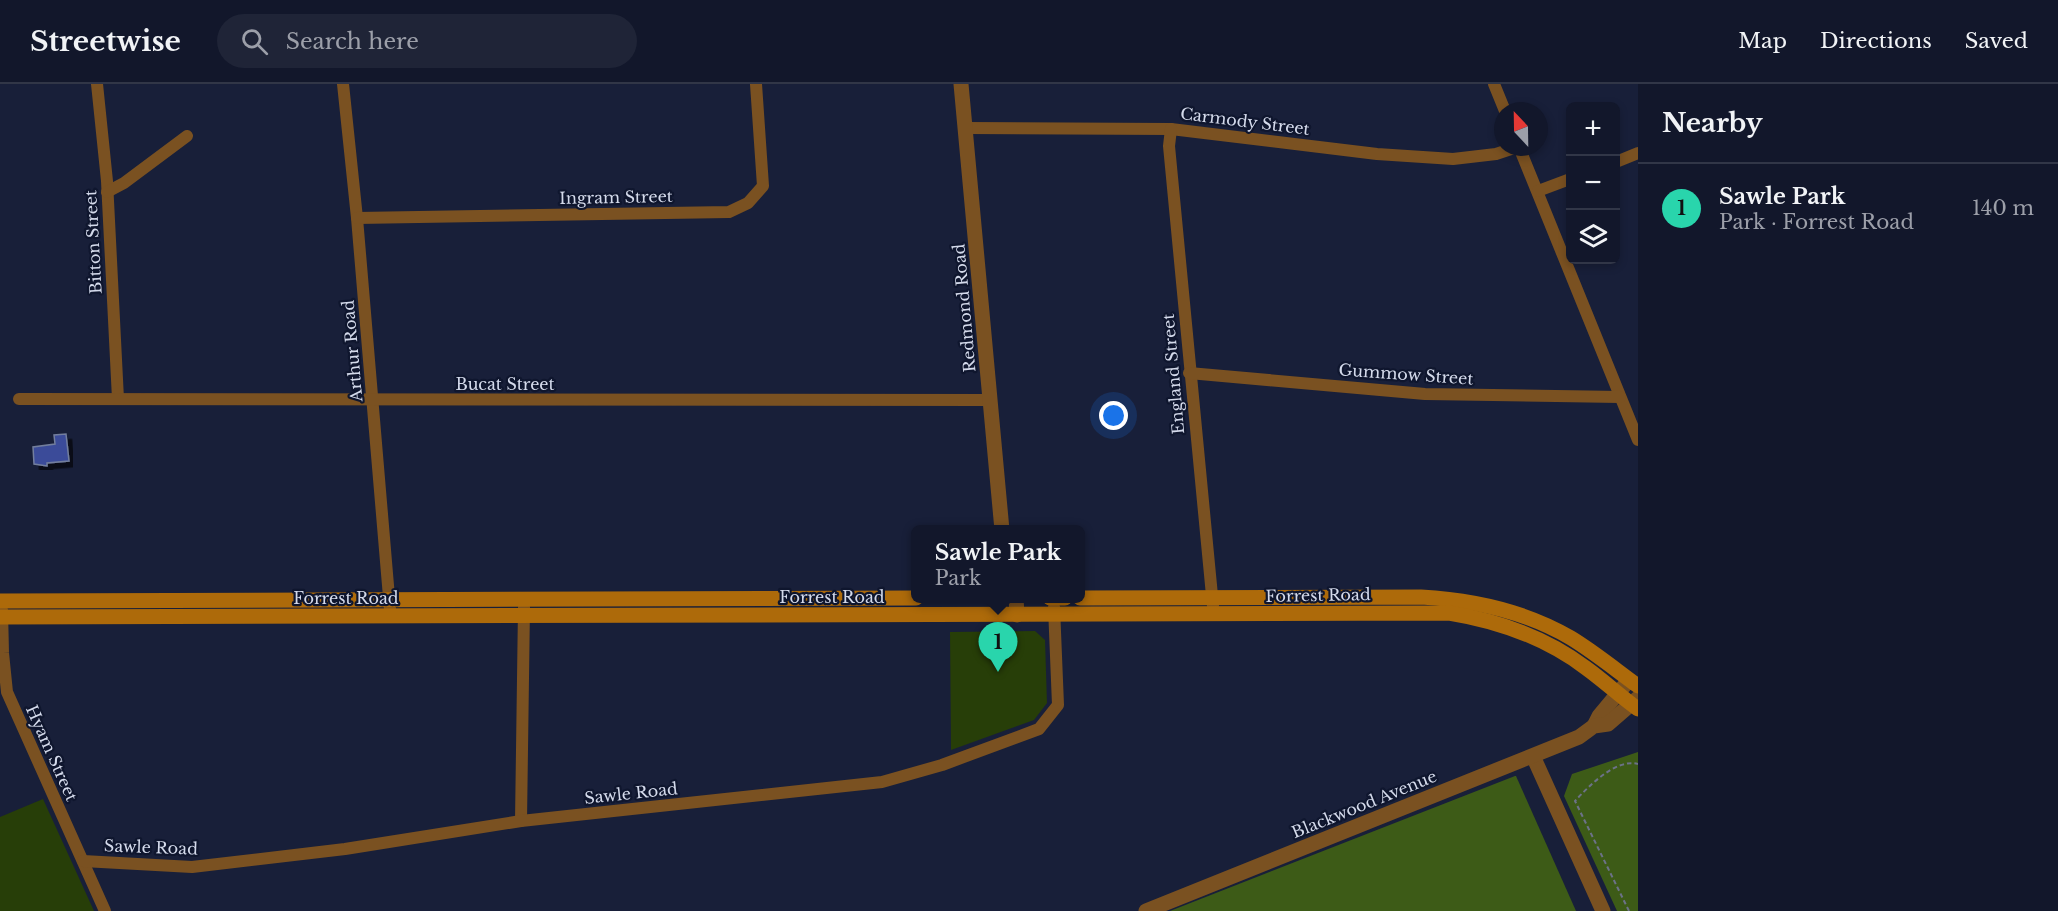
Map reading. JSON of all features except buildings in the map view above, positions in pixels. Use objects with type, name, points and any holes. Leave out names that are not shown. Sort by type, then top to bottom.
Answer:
[{"type":"main road","name":"Forrest Road","points":[[1085,598],[1421,597],[1469,602],[1515,614],[1548,626],[1571,639],[1634,683]]},
{"type":"main road","name":"Forrest Road","points":[[1,601],[911,598]]},
{"type":"main road","name":"Forrest Road","points":[[1,617],[1017,615],[1052,604],[1212,615],[1449,613],[1494,622],[1543,641],[1587,668],[1636,704]]},
{"type":"street","name":"Bitton Street","points":[[97,84],[107,192],[118,399]]},
{"type":"street","name":"Arthur Road","points":[[343,84],[357,218],[391,616]]},
{"type":"street","name":"Ingram Street","points":[[357,218],[729,212],[748,202],[763,186],[756,84]]},
{"type":"street","name":"Redmond Road","points":[[961,84],[1002,525]]},
{"type":"street","points":[[1494,84],[1501,102]]},
{"type":"street","name":"Carmody Street","points":[[966,128],[1170,129],[1377,154],[1453,159],[1494,154]]},
{"type":"street","name":"England Street","points":[[1170,129],[1189,373],[1213,598],[1212,615]]},
{"type":"street","points":[[107,192],[124,183],[187,136]]},
{"type":"street","points":[[1620,160],[1638,153]]},
{"type":"street","points":[[1522,156],[1538,190],[1638,440]]},
{"type":"street","points":[[1538,190],[1566,180]]},
{"type":"street","name":"Gummow Street","points":[[1189,373],[1425,394],[1620,397]]},
{"type":"street","name":"Bucat Street","points":[[19,399],[990,400]]},
{"type":"street","points":[[521,821],[524,600]]},
{"type":"street","name":"Hyam Street","points":[[1,601],[7,692],[105,911]]},
{"type":"street","points":[[999,603],[999,615]]},
{"type":"street","points":[[1016,603],[1017,615]]},
{"type":"street","name":"Sawle Road","points":[[83,861],[192,867],[345,849],[521,821],[882,782],[942,765],[1040,729],[1058,705],[1052,604]]},
{"type":"street","name":"Blackwood Avenue","points":[[1594,726],[1599,716],[1618,693],[1634,683]]},
{"type":"street","name":"Blackwood Avenue","points":[[1146,911],[1533,756],[1579,736],[1594,726],[1608,724],[1636,704]]},
{"type":"street","points":[[1533,756],[1603,911]]},
{"type":"path","points":[[1629,911],[1575,801],[1602,775],[1630,762],[1638,764]]},
{"type":"green space","points":[[1035,631],[1045,640],[1047,703],[1034,720],[951,750],[950,632]]},
{"type":"green space","points":[[1638,752],[1638,911],[1617,911],[1564,796],[1572,774]]},
{"type":"green space","points":[[1515,776],[1576,911],[1170,911]]},
{"type":"green space","points":[[43,799],[94,911],[0,911],[0,817]]},
{"type":"place","name":"Sawle Park","points":[[998,672]]}]
